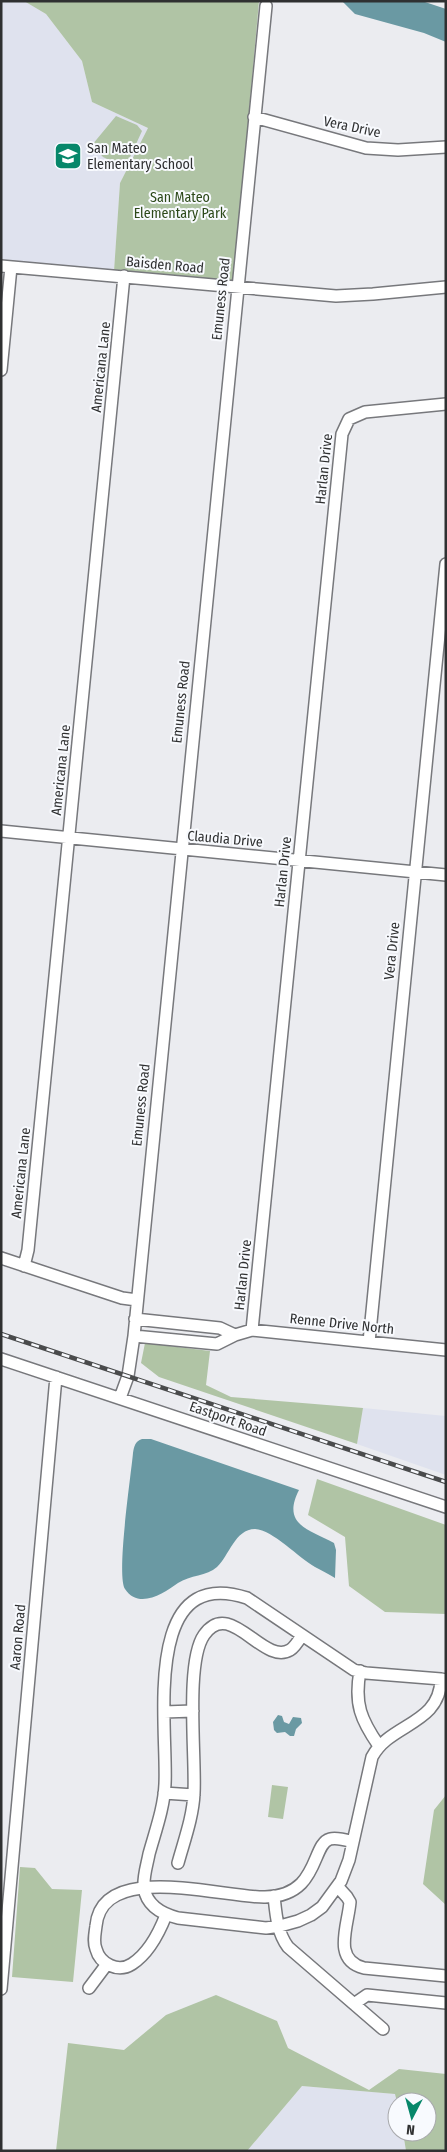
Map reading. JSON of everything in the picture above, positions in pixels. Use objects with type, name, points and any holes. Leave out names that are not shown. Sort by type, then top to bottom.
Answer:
[{"type":"street","name":"Emuness Road","points":[[120,1398],[128,1376],[134,1336],[266,6]]},
{"type":"street","name":"Vera Drive","points":[[254,117],[366,148],[398,150],[446,147]]},
{"type":"street","name":"Baisden Road","points":[[6,266],[336,296],[446,287]]},
{"type":"street","points":[[1,370],[6,266]]},
{"type":"street","name":"Americana Lane","points":[[24,1266],[28,1250],[124,276]]},
{"type":"street","name":"Harlan Drive","points":[[252,1330],[342,434],[349,419],[365,412],[446,404]]},
{"type":"street","name":"Vera Drive","points":[[369,1342],[446,564]]},
{"type":"street","name":"Claudia Drive","points":[[1,831],[446,875]]},
{"type":"street","points":[[1,1258],[122,1298],[137,1300]]},
{"type":"street","points":[[135,1319],[220,1328],[235,1335]]},
{"type":"street","name":"Renne Drive North","points":[[134,1336],[217,1344],[235,1335],[252,1330],[446,1350]]},
{"type":"street","name":"Eastport Road","points":[[1,1359],[446,1507]]},
{"type":"street","name":"Aaron Road","points":[[1,1989],[56,1377]]},
{"type":"street","points":[[222,1593],[241,1596],[247,1598],[340,1661],[360,1671],[444,1680],[434,1705],[425,1715],[397,1732],[379,1746],[372,1757],[344,1874],[338,1887],[322,1907],[311,1915],[278,1926],[257,1927],[166,1915],[151,1904],[144,1888],[144,1874],[164,1793],[165,1666],[169,1642],[180,1616],[194,1602],[203,1597],[222,1593]]},
{"type":"street","points":[[178,1864],[194,1795],[193,1711],[195,1663],[198,1646],[204,1635],[217,1625],[231,1625],[240,1629],[268,1649],[280,1652],[292,1649],[302,1635]]},
{"type":"street","points":[[360,1671],[357,1700],[361,1716],[379,1746]]},
{"type":"street","points":[[164,1712],[193,1711]]},
{"type":"street","points":[[164,1793],[194,1795]]},
{"type":"street","points":[[166,1915],[154,1941],[134,1963],[121,1968],[108,1964],[100,1957],[94,1942],[97,1916],[101,1906],[108,1899],[118,1894],[156,1886],[243,1896],[274,1896],[291,1891],[307,1878],[321,1846],[327,1840],[332,1838],[353,1842]]},
{"type":"street","points":[[338,1887],[350,1902],[344,1944],[345,1954],[349,1961],[364,1968],[446,1976]]},
{"type":"street","points":[[274,1896],[278,1926],[282,1938],[288,1947],[383,2029]]},
{"type":"street","points":[[89,1988],[108,1964]]},
{"type":"street","points":[[354,2004],[367,1994],[446,2003]]},
{"type":"shaded area","name":"San Mateo Elementary School","points":[[1,1],[24,1],[46,14],[82,61],[92,102],[148,128],[120,183],[114,271],[1,261]]},
{"type":"shaded area","points":[[363,1408],[446,1416],[446,1475],[357,1444]]},
{"type":"shaded area","points":[[302,2086],[387,2093],[387,2142],[405,2142],[406,2151],[247,2151]]},
{"type":"green space","name":"San Mateo Elementary Park","points":[[24,1],[259,1],[234,281],[114,271],[120,183],[148,128],[92,102],[82,61],[46,14]]},
{"type":"green space","points":[[116,116],[137,125],[142,131],[125,168],[103,157],[92,145]]},
{"type":"green space","points":[[145,1343],[210,1351],[206,1385],[231,1397],[363,1408],[357,1444],[159,1377],[141,1363]]},
{"type":"green space","points":[[317,1479],[446,1525],[446,1614],[385,1612],[349,1586],[345,1537],[308,1515]]},
{"type":"green space","points":[[272,1785],[288,1787],[283,1819],[268,1817]]},
{"type":"green space","points":[[446,1795],[446,1905],[423,1884],[434,1810]]},
{"type":"green space","points":[[20,1867],[35,1868],[52,1889],[82,1890],[73,1982],[12,1977]]},
{"type":"green space","points":[[216,1995],[277,2021],[288,2048],[369,2090],[399,2069],[446,2074],[446,2151],[406,2151],[405,2142],[437,2142],[437,2092],[387,2093],[302,2086],[247,2151],[56,2151],[68,2043],[124,2050],[166,2015]]},
{"type":"water","points":[[342,1],[422,1],[446,9],[446,42],[424,33],[355,14]]},
{"type":"water","points":[[142,1439],[151,1439],[299,1490],[294,1502],[296,1519],[308,1530],[334,1543],[336,1550],[335,1578],[309,1563],[270,1534],[255,1529],[242,1533],[213,1570],[183,1580],[152,1598],[137,1598],[131,1595],[125,1589],[123,1580],[123,1546],[133,1451],[136,1443]]},
{"type":"water","points":[[278,1715],[282,1716],[284,1722],[289,1724],[293,1717],[301,1718],[302,1723],[296,1729],[294,1736],[290,1736],[285,1732],[277,1733],[274,1730],[273,1722]]},
{"type":"railway","points":[[1,1334],[446,1482]]},
{"type":"place","name":"San Mateo Elementary School","points":[[68,156]]}]
